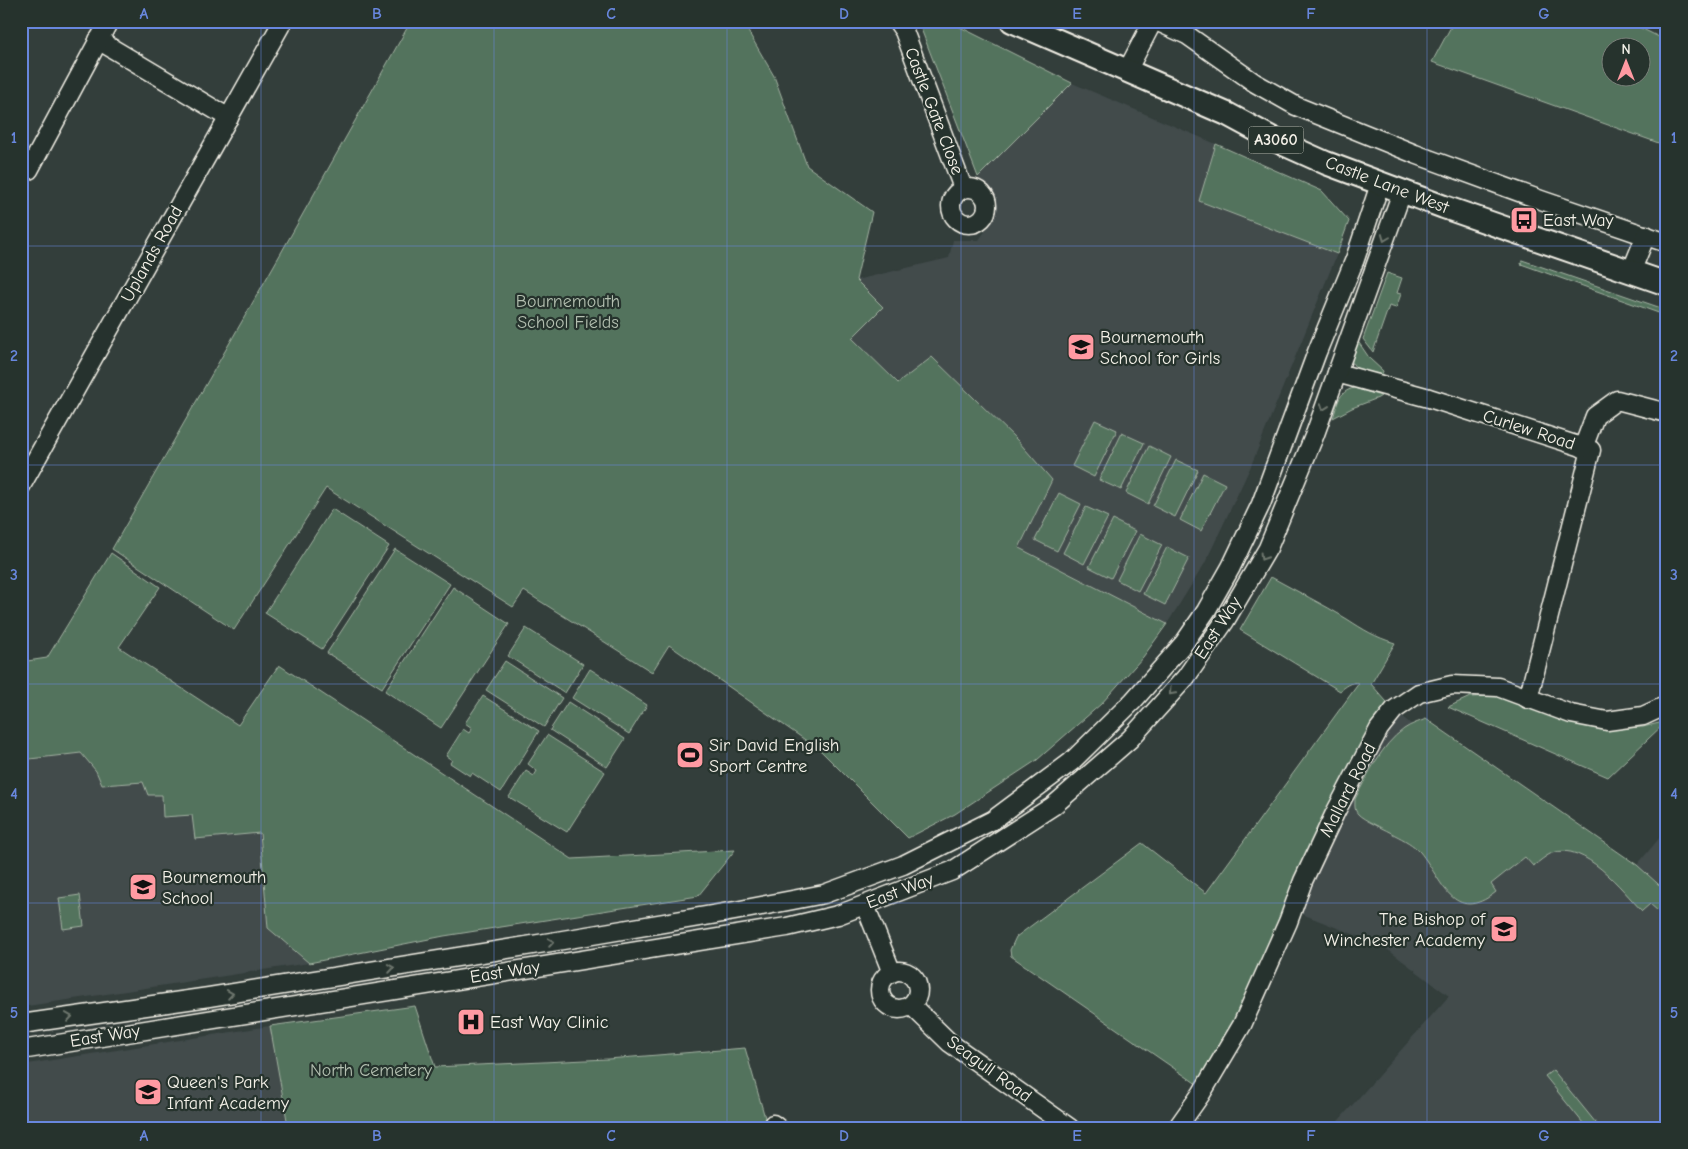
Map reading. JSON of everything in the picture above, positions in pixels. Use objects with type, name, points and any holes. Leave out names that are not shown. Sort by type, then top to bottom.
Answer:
[{"type":"main road","name":"Castle Lane West","points":[[1012,21],[1227,114],[1279,142],[1318,160],[1402,192],[1667,284]]},
{"type":"street","points":[[29,170],[109,21]]},
{"type":"street","name":"Uplands Road","points":[[21,486],[282,21]]},
{"type":"street","points":[[1127,71],[1155,21],[1187,35],[1255,84],[1296,106],[1424,158],[1667,243]]},
{"type":"street","name":"Castle Gate Close","points":[[904,26],[964,188]]},
{"type":"street","points":[[98,40],[229,118]]},
{"type":"street","name":"East Way","points":[[21,1024],[235,993],[551,942],[726,913],[824,894],[904,865],[993,820],[1071,762],[1133,701],[1184,643],[1206,611],[1231,567],[1261,504],[1317,352],[1355,259],[1380,184]]},
{"type":"street","name":"East Way","points":[[21,1050],[787,927],[838,915],[952,871],[1053,806],[1130,739],[1186,677],[1226,622],[1268,548],[1315,434],[1402,192]]},
{"type":"street","points":[[1631,272],[1646,236]]},
{"type":"street","name":"Curlew Road","points":[[1337,374],[1429,398],[1591,450],[1528,699]]},
{"type":"street","points":[[1583,448],[1595,416],[1617,400],[1667,413]]},
{"type":"street","name":"Mallard Road","points":[[1177,1128],[1201,1094],[1242,1025],[1288,922],[1303,881],[1335,813],[1379,729],[1394,710],[1419,693],[1452,684],[1498,688],[1571,714],[1607,721],[1643,716],[1667,705]]},
{"type":"street","points":[[864,905],[892,973]]},
{"type":"street","points":[[905,971],[912,976],[919,991],[918,998],[912,1006],[896,1009],[888,1006],[882,999],[879,990],[882,982],[892,973],[905,971]]},
{"type":"street","name":"Seagull Road","points":[[912,1006],[950,1043],[1070,1128]]},
{"type":"shaded area","name":"Bournemouth School for Girls","points":[[1072,83],[1216,144],[1200,201],[1337,254],[1250,468],[1205,563],[1167,624],[1019,548],[1052,480],[1018,441],[932,357],[899,383],[852,338],[882,307],[856,280],[949,258],[953,240],[979,240],[993,220],[995,198],[978,177]]},
{"type":"shaded area","name":"The Bishop of Winchester Academy","points":[[1394,710],[1412,725],[1435,738],[1667,913],[1667,1128],[1332,1128],[1449,996],[1383,946],[1292,910]]},
{"type":"shaded area","name":"Bournemouth School","points":[[81,753],[96,771],[143,782],[192,815],[196,838],[260,833],[268,928],[309,963],[21,1007],[21,760]]},
{"type":"shaded area","points":[[1667,829],[1667,892],[1637,865]]},
{"type":"shaded area","name":"Queen's Park Infant Academy","points":[[270,1026],[287,1120],[285,1128],[21,1128],[21,1065]]},
{"type":"green space","name":"Bournemouth School Fields","points":[[411,21],[742,21],[774,76],[807,166],[872,212],[856,280],[883,307],[852,338],[898,383],[932,357],[1018,441],[1052,480],[1019,548],[1167,624],[1143,657],[1101,704],[1037,760],[955,814],[908,838],[821,751],[669,645],[652,672],[524,591],[513,607],[326,488],[234,630],[112,549]]},
{"type":"green space","points":[[918,21],[948,21],[1072,83],[978,177]]},
{"type":"green space","points":[[1454,21],[1586,21],[1598,27],[1602,21],[1627,21],[1667,41],[1667,146],[1432,62]]},
{"type":"green space","points":[[1216,144],[1322,191],[1349,221],[1337,254],[1199,201]]},
{"type":"green space","points":[[1522,260],[1667,310],[1667,316],[1521,264]]},
{"type":"green space","points":[[1387,273],[1402,278],[1397,293],[1401,294],[1396,308],[1389,306],[1373,352],[1363,339]]},
{"type":"green space","points":[[1357,340],[1370,359],[1383,371],[1381,378],[1362,371],[1354,365],[1351,356]]},
{"type":"green space","points":[[1354,388],[1381,396],[1333,418],[1342,395]]},
{"type":"green space","points":[[1095,420],[1117,430],[1094,477],[1072,466]]},
{"type":"green space","points":[[1122,433],[1144,443],[1121,490],[1099,480]]},
{"type":"green space","points":[[1149,446],[1171,457],[1148,504],[1126,493]]},
{"type":"green space","points":[[1176,460],[1198,470],[1175,517],[1153,506]]},
{"type":"green space","points":[[1203,473],[1225,484],[1201,531],[1180,520]]},
{"type":"green space","points":[[1059,493],[1081,504],[1057,551],[1035,540]]},
{"type":"green space","points":[[1086,507],[1108,517],[1084,564],[1063,553]]},
{"type":"green space","points":[[332,509],[389,546],[322,649],[265,613]]},
{"type":"green space","points":[[1113,520],[1135,531],[1111,578],[1089,567]]},
{"type":"green space","points":[[1140,534],[1162,545],[1138,591],[1117,580]]},
{"type":"green space","points":[[1167,547],[1189,558],[1165,605],[1143,594]]},
{"type":"green space","points":[[395,549],[450,584],[382,688],[327,653]]},
{"type":"green space","points":[[111,553],[160,587],[119,647],[238,725],[279,665],[572,859],[735,850],[698,896],[444,936],[309,963],[268,928],[260,833],[195,839],[192,815],[163,817],[162,795],[148,795],[143,782],[102,785],[96,771],[81,753],[21,760],[21,662],[47,658]]},
{"type":"green space","points":[[1271,577],[1329,608],[1370,633],[1395,643],[1371,684],[1394,710],[1204,1089],[1011,956],[1010,950],[1016,937],[1142,843],[1206,893],[1359,683],[1346,686],[1340,691],[1240,630]]},
{"type":"green space","points":[[453,587],[509,624],[441,728],[385,691]]},
{"type":"green space","points":[[526,628],[583,664],[565,693],[508,656]]},
{"type":"green space","points":[[505,661],[562,698],[544,727],[486,690]]},
{"type":"green space","points":[[590,669],[647,705],[629,734],[572,698]]},
{"type":"green space","points":[[483,696],[539,731],[501,792],[472,773],[470,776],[450,763],[452,760],[446,756],[463,729],[469,733],[472,728],[465,723]]},
{"type":"green space","points":[[1495,696],[1571,721],[1608,729],[1643,727],[1667,721],[1608,777],[1448,707],[1470,697]]},
{"type":"green space","points":[[568,702],[625,739],[607,767],[550,730]]},
{"type":"green space","points":[[1426,719],[1637,865],[1667,892],[1667,919],[1650,904],[1642,911],[1602,870],[1577,854],[1565,851],[1552,853],[1533,866],[1525,857],[1491,884],[1496,892],[1481,901],[1469,904],[1459,901],[1450,895],[1418,849],[1361,816],[1355,807],[1355,799],[1388,743],[1407,727]]},
{"type":"green space","points":[[547,735],[605,772],[567,832],[509,797],[526,771],[534,776],[537,771],[528,764]]},
{"type":"green space","points":[[80,895],[84,926],[63,929],[59,898]]},
{"type":"green space","name":"North Cemetery","points":[[415,1006],[435,1067],[608,1059],[745,1048],[768,1128],[285,1128],[287,1120],[270,1026]]},
{"type":"green space","points":[[1553,1070],[1600,1128],[1587,1128],[1545,1076]]},
{"type":"place","name":"East Way","points":[[1524,220]]},
{"type":"place","name":"Bournemouth School for Girls","points":[[1081,347]]},
{"type":"place","name":"Sir David English Sport Centre","points":[[690,755]]},
{"type":"place","name":"Bournemouth School","points":[[143,887]]},
{"type":"place","name":"The Bishop of Winchester Academy","points":[[1504,929]]},
{"type":"place","name":"East Way Clinic","points":[[471,1022]]},
{"type":"place","name":"Queen's Park Infant Academy","points":[[148,1092]]}]
